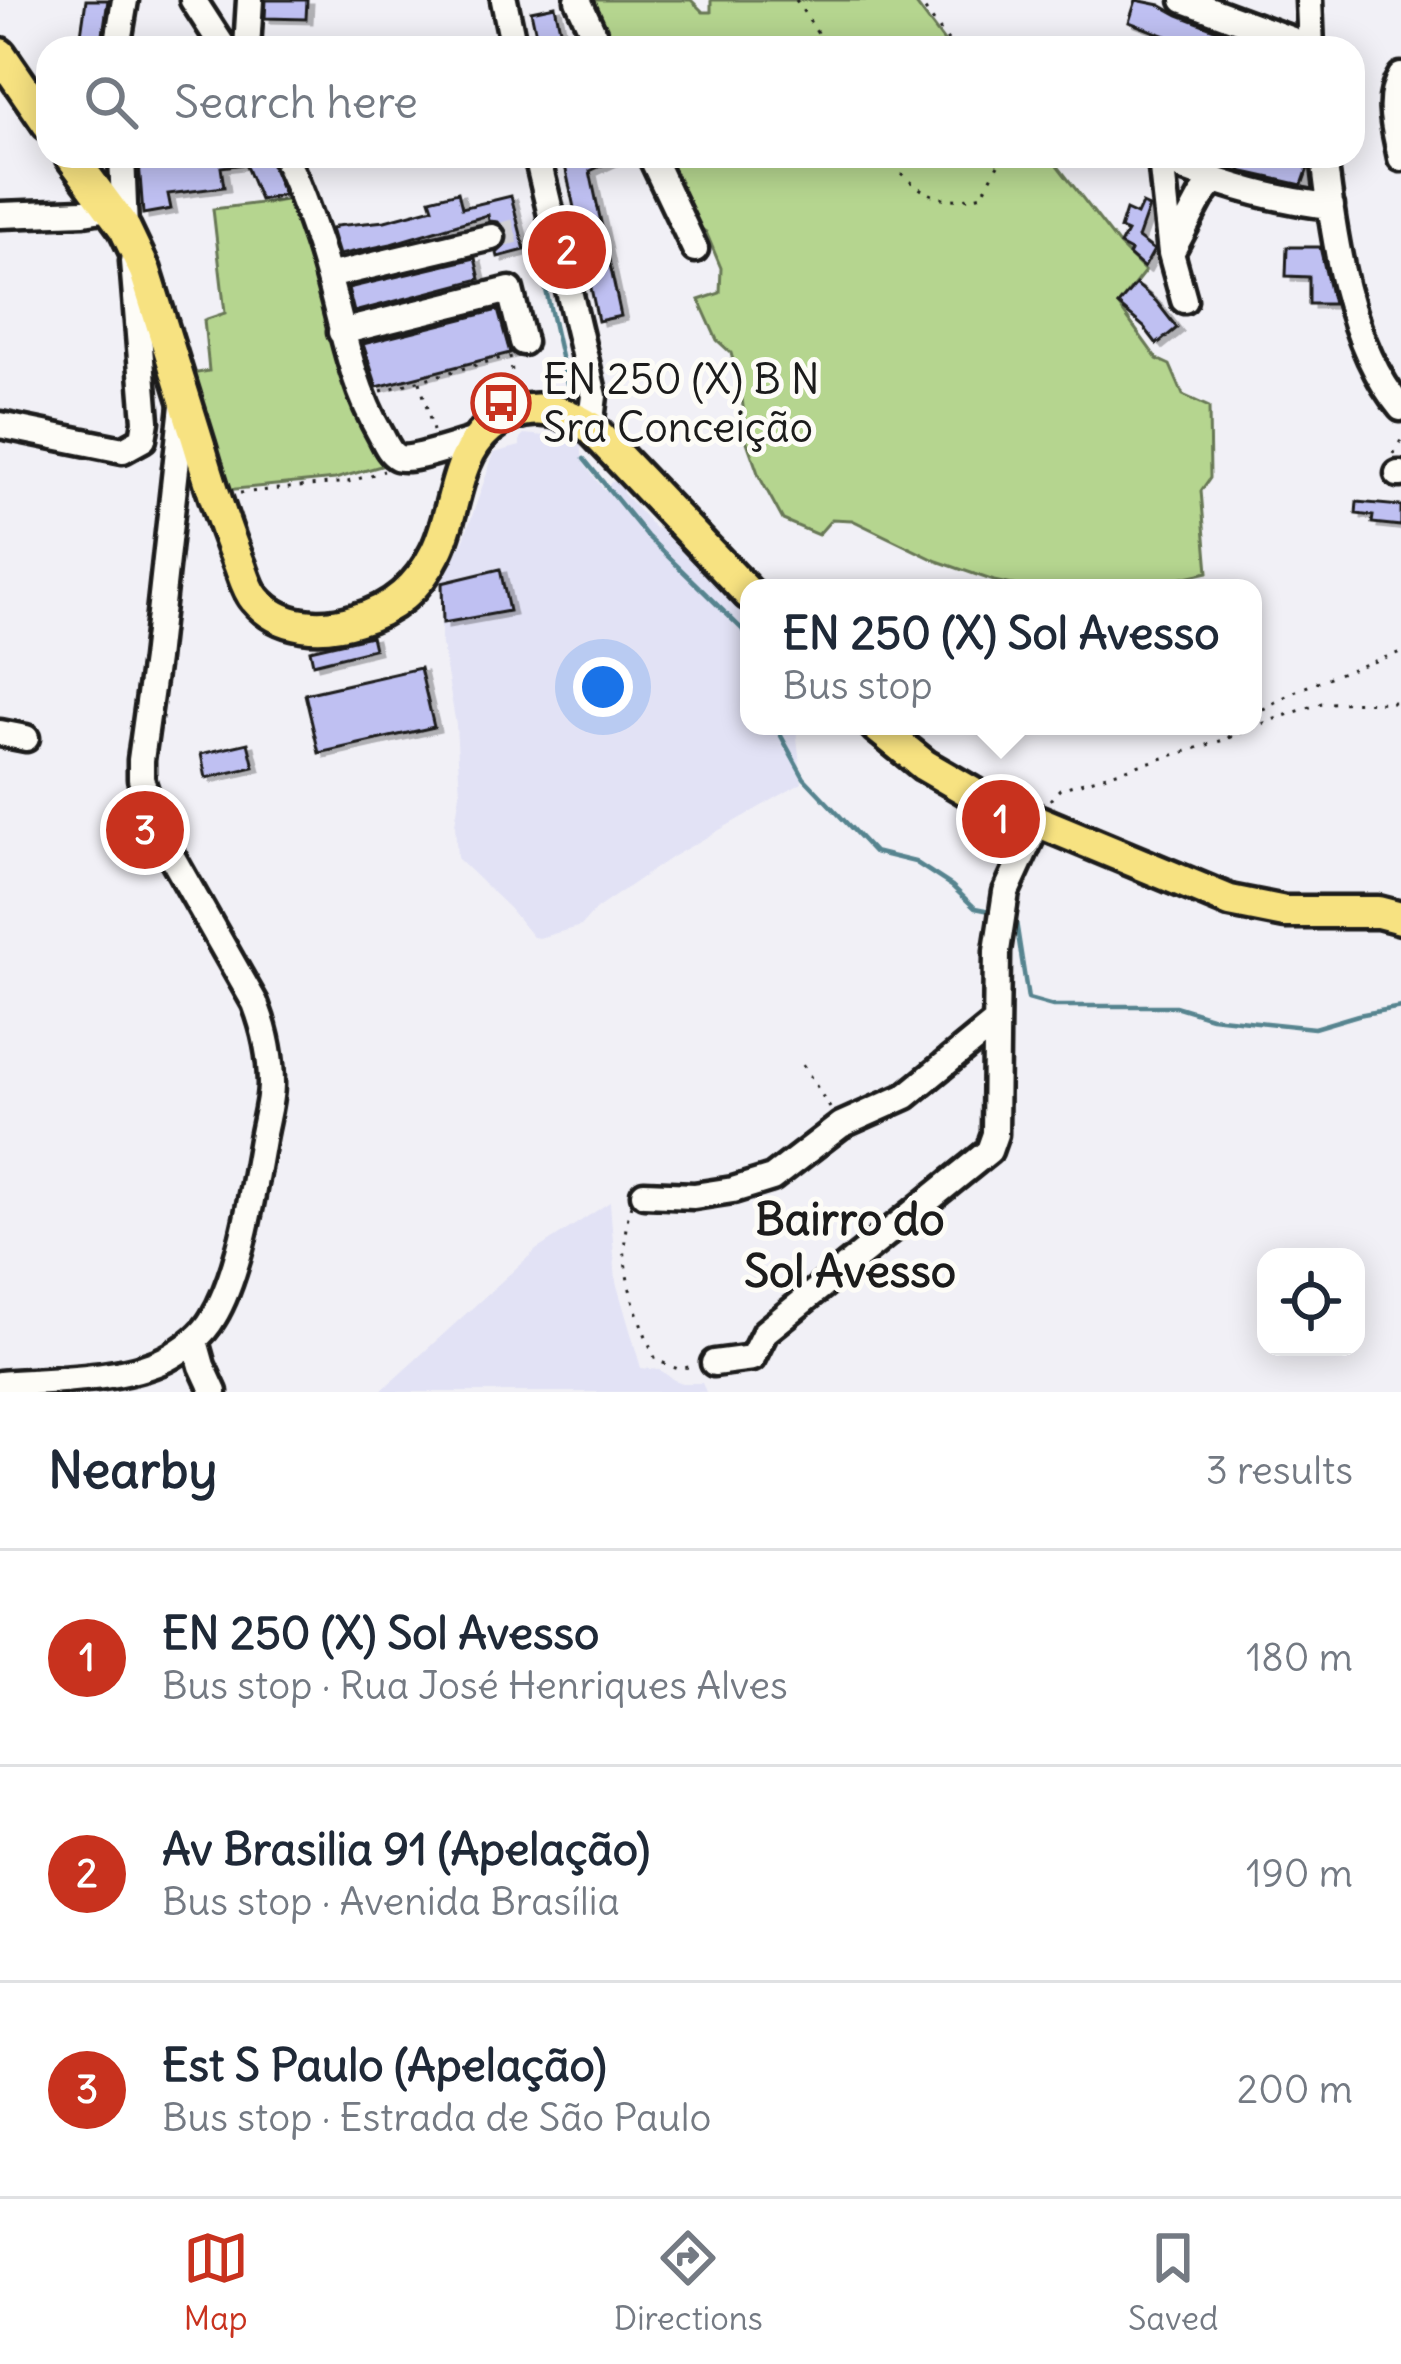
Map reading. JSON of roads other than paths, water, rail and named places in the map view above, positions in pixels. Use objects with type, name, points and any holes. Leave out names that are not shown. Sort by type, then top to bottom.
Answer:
[{"type":"main road","points":[[5,71],[36,109]]},
{"type":"main road","points":[[80,168],[122,227],[145,271],[214,495],[254,598],[277,617],[312,628],[348,623],[374,615],[410,593],[437,551],[465,464],[478,440],[496,422],[518,412],[544,409],[582,422],[740,585]]},
{"type":"main road","points":[[886,735],[952,784],[1243,905],[1285,912],[1378,912],[1401,918]]},
{"type":"street","points":[[119,36],[125,0]]},
{"type":"street","points":[[193,0],[216,36]]},
{"type":"street","points":[[248,36],[250,0]]},
{"type":"street","points":[[503,0],[511,36]]},
{"type":"street","points":[[578,0],[594,36]]},
{"type":"street","points":[[1184,0],[1279,36]]},
{"type":"street","points":[[1309,0],[1310,36]]},
{"type":"street","points":[[1399,83],[1393,107],[1401,158]]},
{"type":"street","points":[[0,424],[123,450],[143,439],[146,421],[122,227],[122,168]]},
{"type":"street","points":[[288,168],[328,276],[362,397],[390,451],[403,458],[418,457],[478,440]]},
{"type":"street","points":[[537,168],[539,225],[594,396],[582,422]]},
{"type":"street","points":[[657,168],[695,250]]},
{"type":"street","points":[[1158,168],[1171,253],[1184,300]]},
{"type":"street","points":[[1183,168],[1270,196],[1331,206]]},
{"type":"street","points":[[1326,168],[1347,287],[1364,341],[1387,392],[1401,408]]},
{"type":"street","points":[[1171,253],[1215,180]]},
{"type":"street","points":[[0,215],[84,212],[122,227]]},
{"type":"street","points":[[328,276],[492,237]]},
{"type":"street","points":[[341,332],[510,290],[516,349]]},
{"type":"street","points":[[0,1384],[126,1372],[166,1359],[195,1341],[226,1291],[250,1202],[272,1088],[268,1046],[255,1003],[160,834],[141,779],[184,397]]},
{"type":"street","points":[[0,734],[26,738]]},
{"type":"street","points":[[714,1363],[752,1358],[765,1332],[989,1151],[995,1134],[994,1023],[1006,892],[1037,822]]},
{"type":"street","points":[[644,1194],[694,1196],[772,1178],[841,1125],[906,1096],[994,1023]]},
{"type":"street","points":[[195,1341],[214,1392]]},
{"type":"street","points":[[189,1392],[202,1366]]},
{"type":"waterway","points":[[537,250],[568,388]]},
{"type":"waterway","points":[[584,459],[647,536],[740,627]]},
{"type":"waterway","points":[[781,735],[804,778],[874,852],[915,862],[975,908],[990,911]]},
{"type":"waterway","points":[[1015,915],[1028,999],[1053,1006],[1175,1006],[1211,1017],[1314,1028],[1401,1007]]},
{"type":"tunnel","points":[[492,237],[527,228]]},
{"type":"place","name":"Av Brasilia 91 (Apelação)","points":[[567,250]]},
{"type":"place","name":"EN 250 (X) B N Sra Conceição","points":[[501,403]]},
{"type":"place","name":"EN 250 (X) Sol Avesso","points":[[1001,819]]},
{"type":"place","name":"Est S Paulo (Apelação)","points":[[145,830]]},
{"type":"district","name":"Bairro do Sol Avesso","points":[[850,1245]]}]
